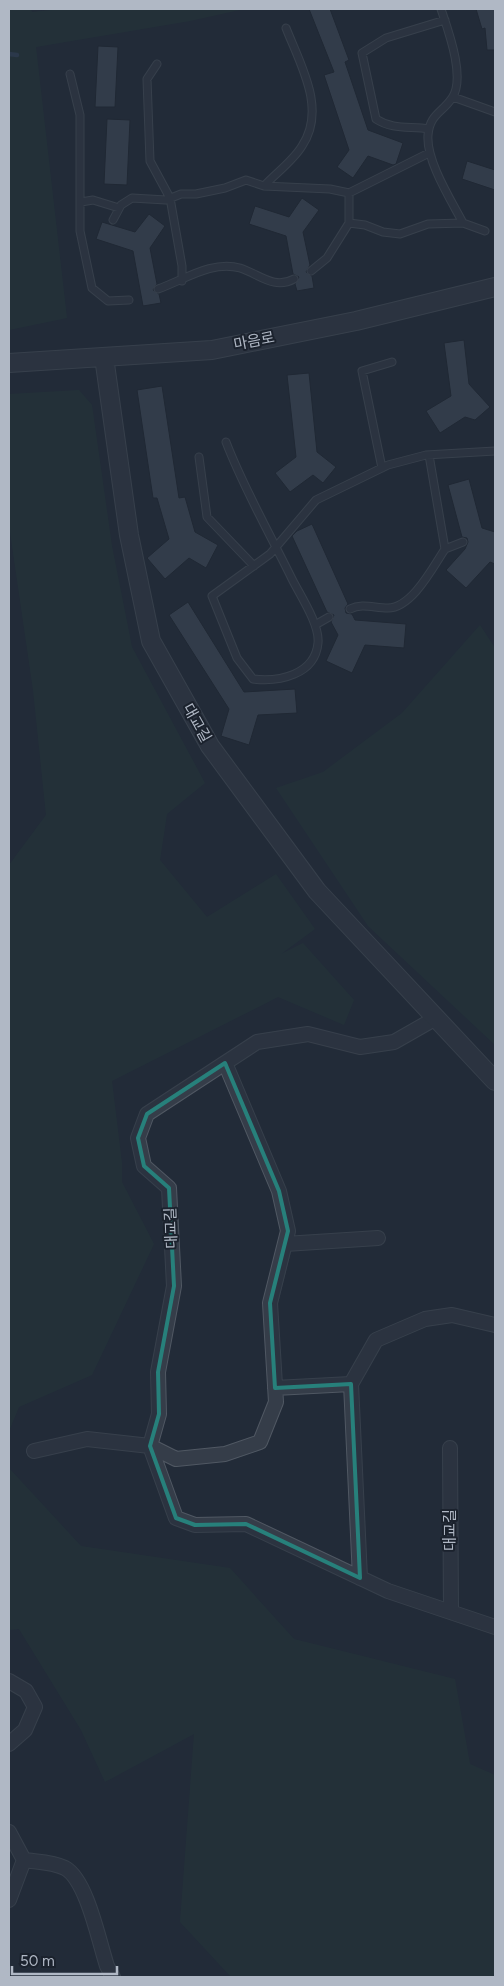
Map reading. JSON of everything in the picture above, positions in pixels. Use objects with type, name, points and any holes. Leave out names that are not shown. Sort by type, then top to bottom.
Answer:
[{"type":"street","name":"마음로","points":[[9,363],[212,350],[356,321],[495,287]]},
{"type":"street","name":"대교길","points":[[104,358],[129,534],[152,641],[210,746],[317,891],[495,1081]]},
{"type":"street","name":"대교길","points":[[150,1446],[160,1414],[158,1372],[174,1286],[170,1188],[144,1166],[138,1138],[147,1114],[257,1042],[308,1034],[360,1047],[394,1042],[436,1018]]},
{"type":"street","points":[[34,1451],[87,1439],[150,1446],[176,1459],[225,1454],[260,1442],[276,1402],[270,1303],[288,1231],[279,1192],[225,1063]]},
{"type":"street","points":[[285,1244],[378,1238]]},
{"type":"street","points":[[360,1578],[351,1384],[376,1340],[425,1319],[452,1315],[495,1325]]},
{"type":"street","points":[[275,1388],[351,1384]]},
{"type":"street","points":[[150,1446],[176,1518],[195,1525],[246,1524],[388,1591],[495,1627]]},
{"type":"street","name":"대교길","points":[[450,1448],[451,1612]]},
{"type":"street","points":[[9,1681],[26,1691],[35,1707],[25,1730],[9,1744]]},
{"type":"street","points":[[9,1832],[24,1860],[9,1900]]},
{"type":"street","points":[[24,1860],[51,1863],[67,1869],[80,1882],[107,1966],[113,1977]]},
{"type":"lane","points":[[441,9],[458,73],[453,97],[431,120],[429,153],[463,223]]},
{"type":"lane","points":[[429,129],[410,126],[388,127],[376,119],[362,53],[386,38],[445,20]]},
{"type":"lane","points":[[264,186],[303,146],[313,116],[310,88],[286,28]]},
{"type":"lane","points":[[157,64],[147,79],[150,161],[170,198],[182,266],[182,281]]},
{"type":"lane","points":[[70,74],[80,114],[80,231],[92,288],[108,301],[129,300]]},
{"type":"lane","points":[[453,97],[495,112]]},
{"type":"lane","points":[[113,220],[119,208],[132,198],[166,200],[181,194],[196,194],[225,188],[246,180],[264,186],[330,189],[349,193],[429,153]]},
{"type":"lane","points":[[311,271],[327,258],[349,223],[349,193]]},
{"type":"lane","points":[[81,202],[93,200],[119,208]]},
{"type":"lane","points":[[349,223],[364,224],[383,232],[400,234],[428,224],[463,223],[485,231]]},
{"type":"lane","points":[[158,289],[216,266],[241,268],[268,281],[285,284],[294,279]]},
{"type":"lane","points":[[382,468],[362,371],[392,362]]},
{"type":"lane","points":[[226,442],[236,467],[276,547],[315,625],[319,642],[312,661],[298,673],[271,681],[253,679],[237,658],[212,596],[254,566],[276,547],[316,500],[382,468],[429,455],[495,451]]},
{"type":"lane","points":[[429,455],[446,549]]},
{"type":"lane","points":[[199,456],[206,517],[254,566]]},
{"type":"lane","points":[[350,609],[358,605],[391,608],[404,603],[424,581],[446,549],[463,542]]},
{"type":"lane","points":[[315,625],[329,617]]},
{"type":"highlighted area","points":[[225,1063],[279,1191],[288,1231],[270,1303],[275,1388],[351,1384],[360,1578],[246,1524],[195,1525],[176,1518],[150,1446],[159,1414],[158,1372],[174,1286],[169,1188],[144,1166],[138,1138],[147,1114]]},
{"type":"shaded area","points":[[9,9],[31,9],[32,12],[61,9],[244,9],[190,21],[36,47],[67,318],[9,330]]},
{"type":"shaded area","points":[[79,390],[92,405],[112,546],[132,647],[205,783],[167,814],[160,860],[207,917],[276,874],[315,929],[281,954],[303,943],[354,1000],[344,1025],[278,997],[112,1081],[122,1163],[122,1182],[154,1244],[92,1375],[19,1407],[9,1431],[9,865],[46,815],[33,690],[9,525],[9,394]]},
{"type":"shaded area","points":[[480,625],[495,648],[495,1045],[368,926],[276,788],[323,772],[402,713]]},
{"type":"shaded area","points":[[9,1468],[81,1546],[230,1568],[294,1639],[455,1679],[470,1764],[495,1775],[495,1977],[231,1977],[180,1922],[194,1734],[105,1782],[81,1730],[19,1629],[9,1630]]},
{"type":"building","points":[[309,9],[330,9],[349,60],[345,62],[368,130],[403,143],[396,164],[393,165],[368,156],[353,178],[337,167],[349,150],[324,75],[334,72]]},
{"type":"building","points":[[476,9],[495,9],[495,50],[487,50],[485,28],[482,29]]},
{"type":"building","points":[[98,46],[118,47],[115,107],[95,107]]},
{"type":"building","points":[[107,119],[130,120],[127,185],[104,184]]},
{"type":"building","points":[[467,161],[495,170],[495,190],[462,179]]},
{"type":"building","points":[[302,198],[319,210],[303,232],[310,265],[306,272],[312,276],[314,288],[297,291],[295,284],[299,277],[293,274],[286,236],[249,224],[255,206],[289,217]]},
{"type":"building","points":[[149,214],[165,226],[150,248],[157,284],[153,290],[159,294],[161,303],[143,306],[133,251],[96,239],[102,222],[135,232]]},
{"type":"building","points":[[464,340],[469,384],[490,407],[475,420],[465,417],[440,433],[426,411],[451,396],[444,343]]},
{"type":"building","points":[[309,373],[317,452],[336,467],[323,483],[313,475],[290,492],[275,473],[296,457],[287,375]]},
{"type":"building","points":[[162,386],[179,498],[185,497],[195,532],[218,545],[206,568],[189,558],[165,579],[147,558],[169,539],[157,498],[153,498],[137,390]]},
{"type":"building","points":[[469,479],[482,528],[495,532],[495,564],[490,562],[466,588],[446,570],[465,549],[468,542],[467,538],[462,537],[448,485]]},
{"type":"building","points":[[312,524],[348,604],[345,608],[346,613],[352,614],[355,620],[406,624],[404,648],[365,645],[352,673],[326,661],[338,635],[331,622],[334,615],[327,612],[292,536],[297,531]]},
{"type":"building","points":[[188,602],[244,692],[295,689],[297,713],[258,715],[249,745],[221,736],[229,709],[169,615]]},
{"type":"waterway","points":[[9,54],[17,55]]}]
